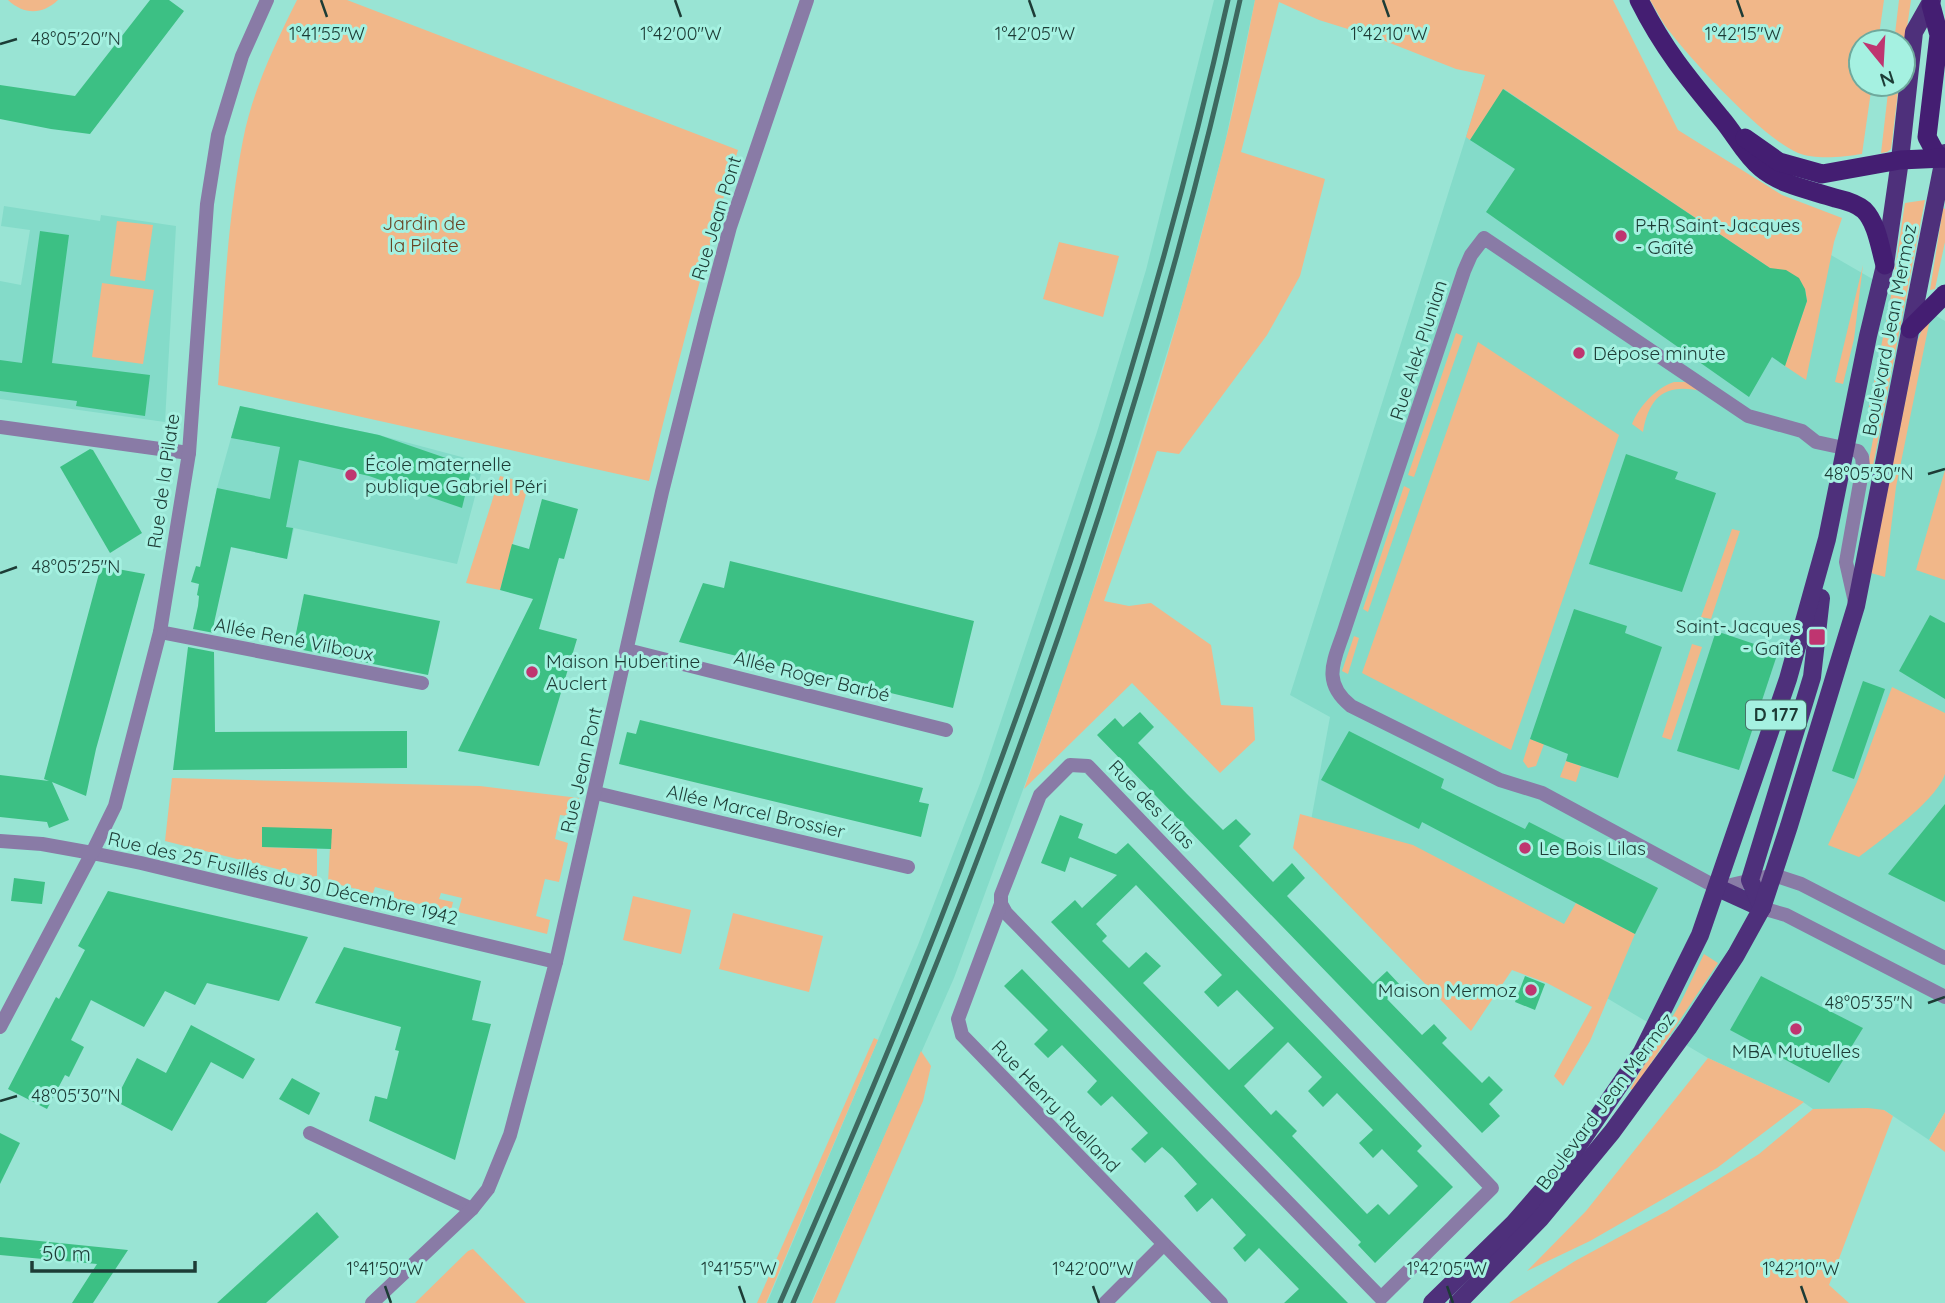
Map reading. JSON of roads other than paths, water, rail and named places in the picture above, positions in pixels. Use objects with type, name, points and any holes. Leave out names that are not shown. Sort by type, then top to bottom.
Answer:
[{"type":"highway","points":[[1639,0],[1673,60],[1723,119],[1745,151],[1761,168],[1775,177],[1863,209],[1874,230],[1885,265]]},
{"type":"highway","points":[[1931,3],[1939,35],[1927,137],[1936,154],[1945,156]]},
{"type":"highway","points":[[1723,119],[1779,162],[1822,174],[1900,160],[1945,156]]},
{"type":"highway","points":[[1910,329],[1945,294]]},
{"type":"main road","name":"D 177","points":[[1900,160],[1914,32],[1931,3]]},
{"type":"main road","name":"Boulevard Jean Mermoz","points":[[1458,1303],[1540,1219],[1612,1132],[1688,1028],[1736,955],[1762,908],[1856,606],[1945,156]]},
{"type":"main road","name":"Boulevard Jean Mermoz","points":[[1432,1303],[1514,1223],[1567,1162],[1642,1052],[1700,935],[1788,679],[1827,539],[1885,265],[1900,160]]},
{"type":"main road","name":"Boulevard Jean Mermoz","points":[[1750,880],[1812,677],[1827,539]]},
{"type":"main road","points":[[1750,880],[1762,908]]},
{"type":"main road","points":[[1718,888],[1762,908]]},
{"type":"street","name":"Rue de la Pilate","points":[[0,1027],[115,806],[160,632],[189,453],[207,204],[218,135],[242,56],[267,0]]},
{"type":"street","name":"Rue Jean Pont","points":[[372,1303],[472,1209],[488,1189],[510,1135],[556,962],[596,793],[665,478],[730,227],[807,0]]},
{"type":"street","name":"Rue Alek Plunian","points":[[1718,888],[1542,793],[1509,785],[1351,706],[1337,693],[1332,680],[1332,669],[1464,271],[1471,255],[1484,238],[1748,416],[1802,430],[1816,442],[1845,447]]},
{"type":"street","points":[[0,427],[189,453]]},
{"type":"street","points":[[1845,447],[1858,451],[1863,466],[1846,562],[1856,606]]},
{"type":"street","name":"Allée René Vilboux","points":[[160,632],[422,683]]},
{"type":"street","name":"Allée Roger Barbé","points":[[628,650],[946,730]]},
{"type":"street","name":"Rue des Lilas","points":[[1070,765],[1088,766],[1492,1188],[1381,1298],[1011,919],[1001,904],[1001,895],[1040,795],[1070,765]]},
{"type":"street","name":"Allée Marcel Brossier","points":[[596,793],[908,867]]},
{"type":"street","name":"Rue des 25 Fusillés du 30 Décembre 1942","points":[[0,841],[42,844],[145,864],[556,962]]},
{"type":"street","points":[[1718,888],[1774,874],[1801,884],[1945,958]]},
{"type":"street","name":"Rue Henry Ruelland","points":[[1001,904],[962,1006],[958,1029],[969,1044],[1221,1303]]},
{"type":"street","points":[[1762,908],[1786,915],[1945,997]]},
{"type":"street","points":[[310,1133],[472,1209]]},
{"type":"street","points":[[1105,1303],[1163,1245]]},
{"type":"railway","points":[[780,1303],[915,984],[1051,621],[1130,375],[1198,126],[1228,0]]},
{"type":"railway","points":[[793,1303],[927,988],[1001,796],[1071,600],[1164,302],[1240,0]]},
{"type":"place","name":"P+R Saint-Jacques - Gaîté","points":[[1621,236]]},
{"type":"place","name":"Dépose minute","points":[[1579,353]]},
{"type":"place","name":"École maternelle publique Gabriel Péri","points":[[351,475]]},
{"type":"place","name":"Saint-Jacques - Gaîté","points":[[1817,637]]},
{"type":"place","name":"Maison Hubertine Auclert","points":[[532,672]]},
{"type":"place","name":"Le Bois Lilas","points":[[1525,848]]},
{"type":"place","name":"Maison Mermoz","points":[[1531,990]]},
{"type":"place","name":"MBA Mutuelles","points":[[1796,1029]]},
{"type":"park label","name":"Jardin de la Pilate","points":[[424,234]]}]
